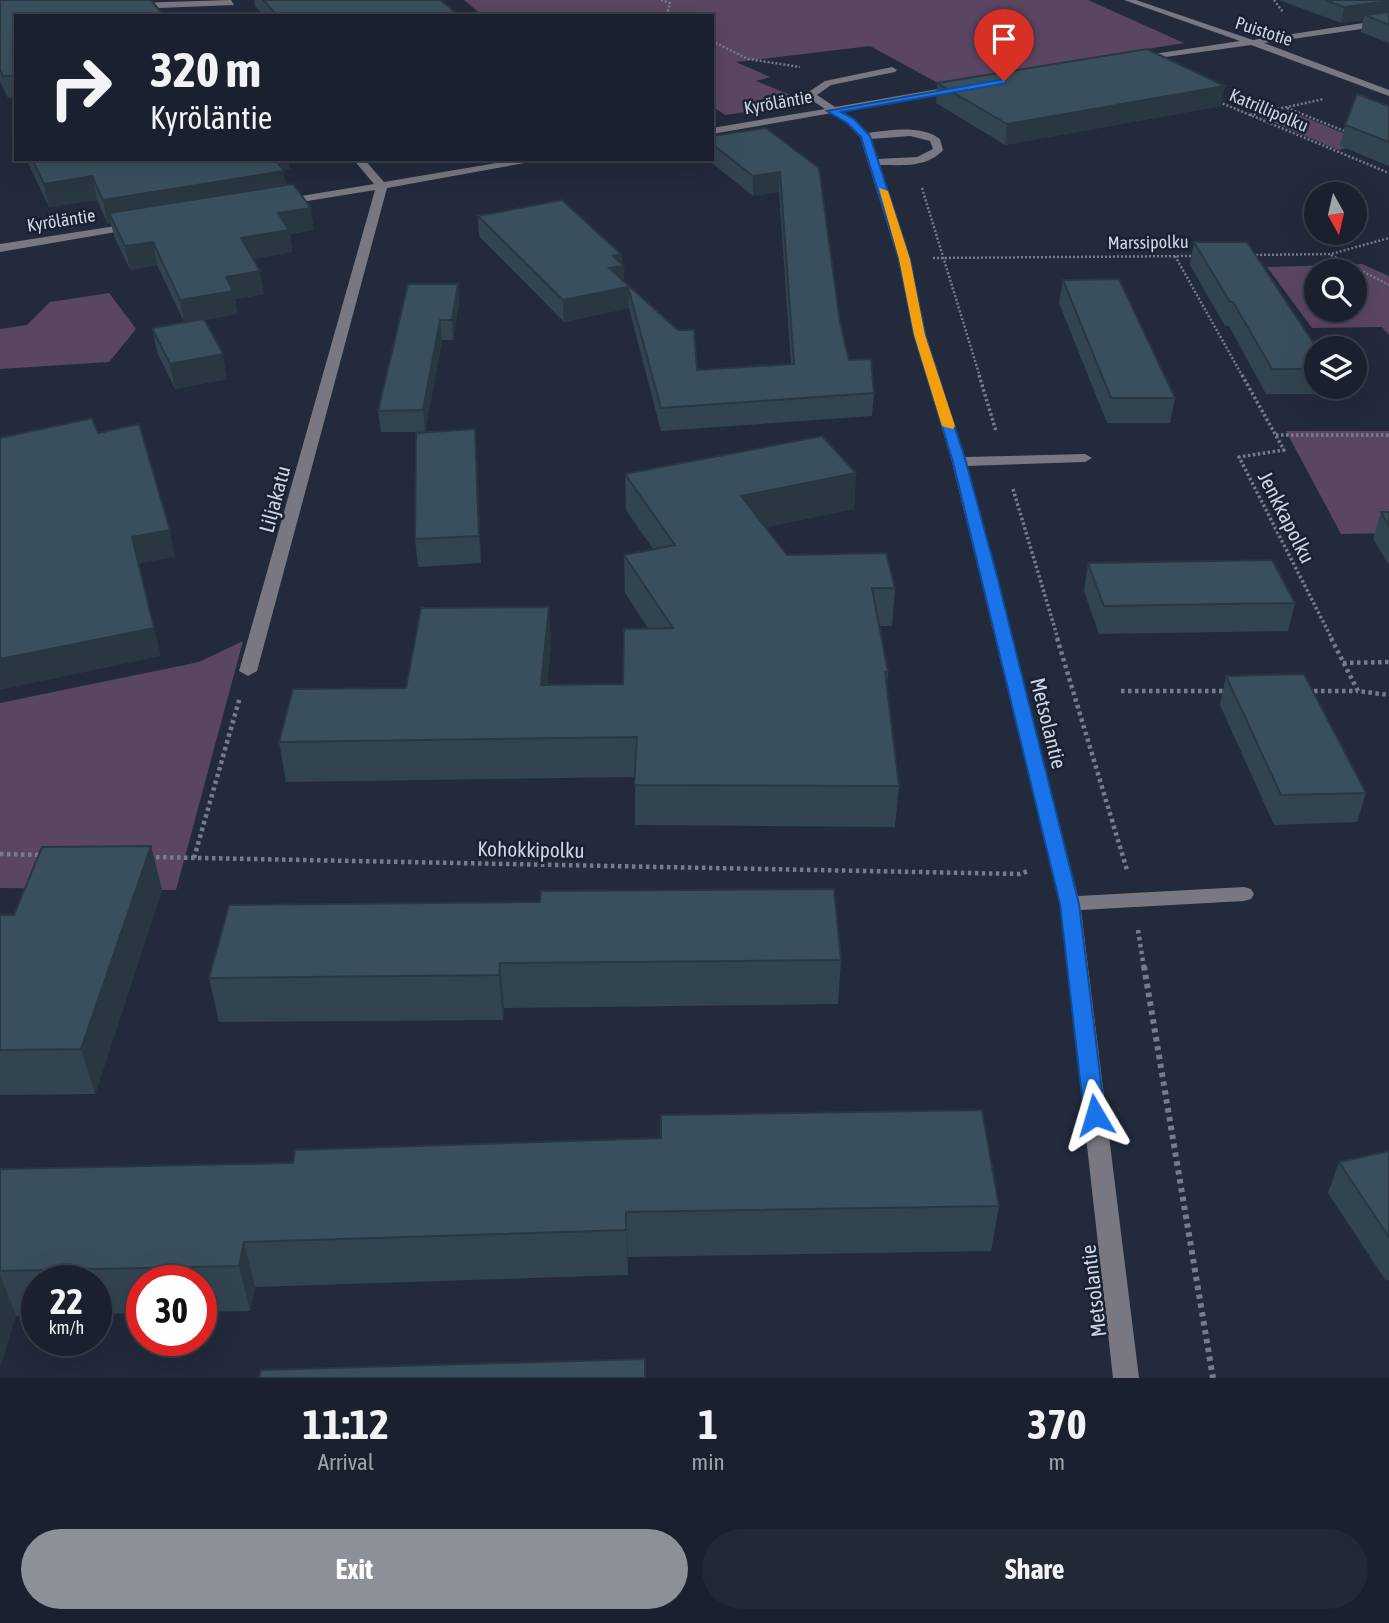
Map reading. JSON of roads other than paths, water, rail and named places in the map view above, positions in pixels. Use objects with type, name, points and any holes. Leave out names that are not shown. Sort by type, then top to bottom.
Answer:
[{"type":"street","name":"Puistotie","points":[[1128,0],[1389,93]]},
{"type":"street","points":[[122,7],[232,2]]},
{"type":"street","points":[[1131,61],[1389,22]]},
{"type":"street","points":[[874,162],[933,156],[937,150],[935,139],[923,134],[905,133],[865,136],[850,121],[810,95],[828,83],[892,70]]},
{"type":"street","name":"Kyröläntie","points":[[714,131],[979,85]]},
{"type":"street","name":"Metsolantie","points":[[865,136],[904,259],[920,335],[959,462],[1070,904],[1126,1378]]},
{"type":"street","points":[[360,161],[383,186]]},
{"type":"street","points":[[273,204],[530,161]]},
{"type":"street","name":"Liljakatu","points":[[248,671],[383,186]]},
{"type":"street","name":"Kyröläntie","points":[[0,248],[150,224]]},
{"type":"street","points":[[959,462],[1085,458]]},
{"type":"street","points":[[1070,904],[1244,894]]}]
